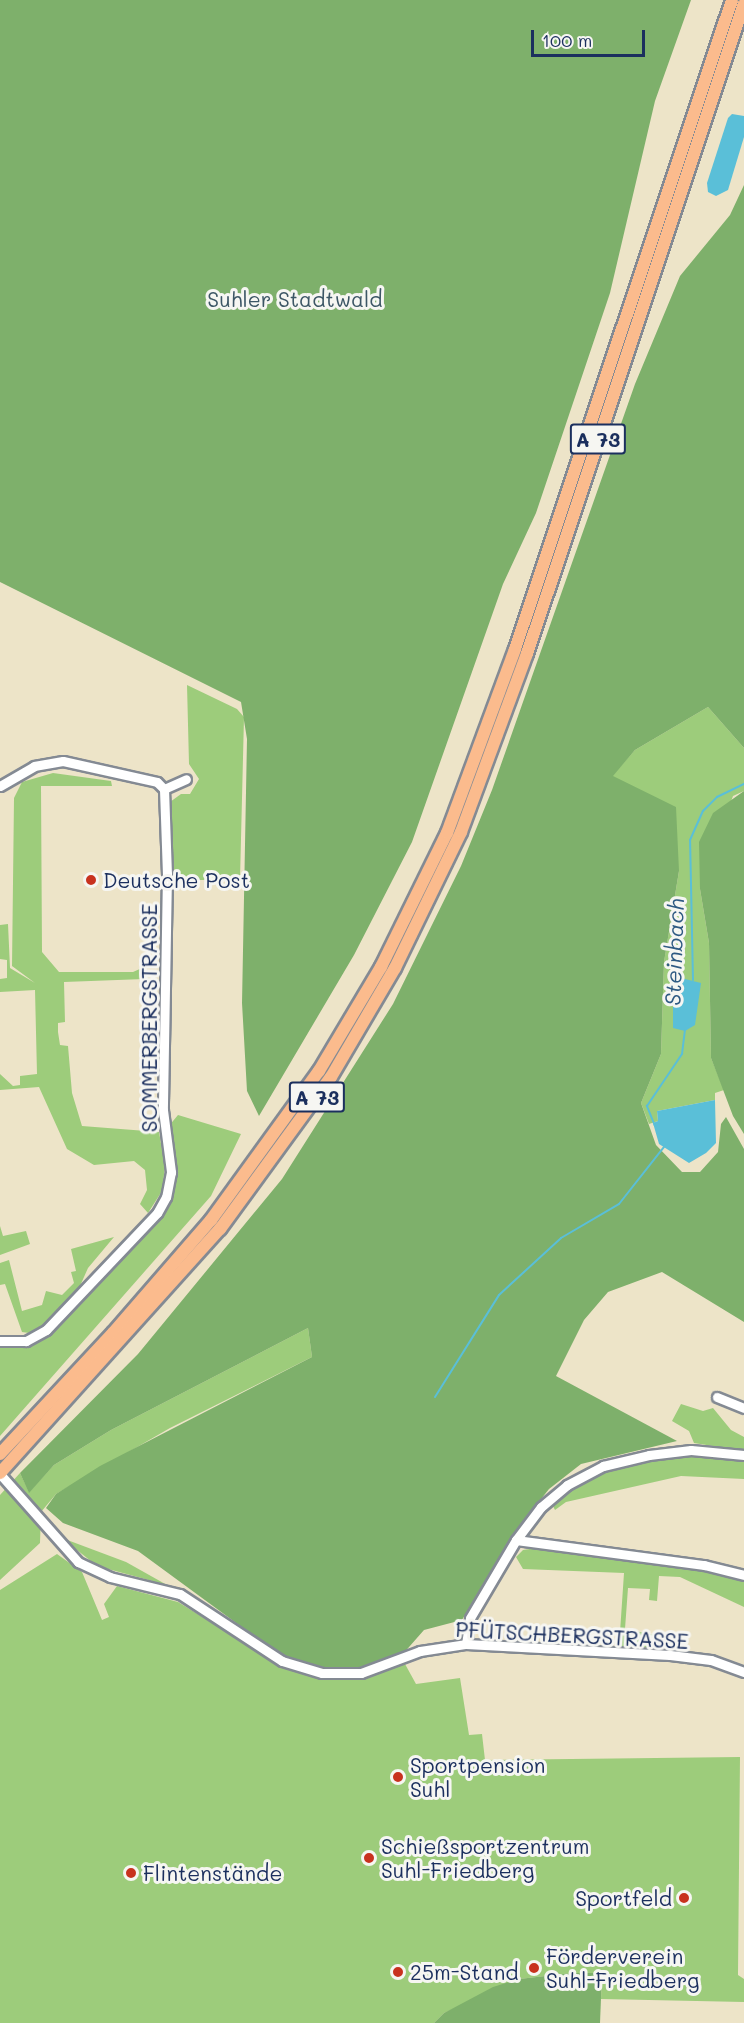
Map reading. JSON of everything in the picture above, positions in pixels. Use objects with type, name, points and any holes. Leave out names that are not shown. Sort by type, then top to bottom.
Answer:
[{"type":"highway","name":"A 73","points":[[0,1473],[219,1229],[331,1077],[395,968],[461,832],[664,222],[732,0]]},
{"type":"highway","name":"A 73","points":[[664,222],[744,4]]},
{"type":"highway","name":"A 73","points":[[0,1454],[113,1333],[210,1220],[320,1071],[381,967],[447,833],[521,651]]},
{"type":"street","points":[[0,786],[34,766],[63,761],[157,782],[164,789],[186,779]]},
{"type":"street","name":"SOMMERBERGSTRASSE","points":[[0,1341],[26,1341],[46,1330],[134,1240],[166,1197],[171,1172],[163,1096],[167,874],[164,789]]},
{"type":"street","points":[[717,1397],[744,1408]]},
{"type":"street","points":[[466,1644],[470,1618],[516,1540],[541,1507],[567,1485],[603,1466],[691,1450],[744,1455]]},
{"type":"street","name":"PFÜTSCHBERGSTRASSE","points":[[0,1473],[69,1554],[92,1569],[180,1594],[282,1661],[302,1668],[322,1673],[361,1673],[420,1651],[466,1644],[670,1655],[711,1660],[744,1672]]},
{"type":"street","points":[[516,1540],[704,1565],[744,1575]]},
{"type":"green space","name":"Suhler Stadtwald","points":[[0,0],[691,0],[655,101],[610,293],[536,513],[503,584],[412,842],[354,955],[259,1116],[247,1091],[242,1003],[247,739],[241,702],[0,582]]},
{"type":"green space","points":[[744,185],[744,748],[708,707],[635,750],[613,776],[676,807],[679,871],[664,962],[661,1054],[641,1103],[656,1145],[682,1172],[700,1172],[718,1152],[721,1124],[726,1117],[744,1149],[744,1322],[662,1272],[608,1292],[584,1320],[556,1376],[677,1441],[581,1464],[549,1489],[511,1537],[462,1620],[424,1630],[402,1655],[360,1669],[323,1667],[284,1658],[138,1551],[63,1523],[46,1508],[56,1494],[100,1466],[312,1357],[308,1328],[111,1430],[54,1465],[29,1493],[20,1473],[138,1354],[282,1179],[393,1004],[461,866],[492,790],[635,384],[680,276],[730,215]]},
{"type":"green space","points":[[187,685],[237,709],[244,717],[240,880],[171,880],[170,802],[181,794],[190,794],[199,779],[189,764]]},
{"type":"green space","points":[[708,707],[744,748],[744,791],[733,796],[700,889],[709,943],[711,1058],[724,1090],[715,1093],[715,1100],[657,1111],[658,1121],[649,1124],[641,1103],[661,1054],[664,962],[679,871],[612,776],[635,750]]},
{"type":"green space","points":[[53,773],[111,781],[112,786],[41,786],[42,952],[59,972],[133,972],[142,968],[144,979],[64,982],[65,1022],[58,1023],[58,1032],[60,1045],[68,1046],[72,1093],[82,1126],[159,1132],[165,1167],[162,1191],[148,1213],[140,1204],[147,1190],[145,1170],[134,1161],[94,1165],[67,1149],[39,1087],[0,1090],[0,1074],[13,1086],[20,1085],[20,1076],[37,1074],[35,990],[0,992],[0,979],[7,978],[7,960],[0,959],[0,925],[8,924],[10,968],[35,983],[12,966],[14,798],[22,782]]},
{"type":"green space","points":[[744,791],[744,1134],[733,1116],[711,1058],[709,943],[700,889],[699,842],[713,813]]},
{"type":"green space","points":[[178,1115],[241,1134],[211,1196],[0,1436],[0,1345],[25,1347],[40,1340],[162,1212],[176,1176],[168,1127]]},
{"type":"green space","points":[[0,1226],[3,1236],[26,1231],[30,1244],[0,1255]]},
{"type":"green space","points":[[114,1237],[88,1268],[80,1286],[43,1325],[29,1333],[22,1332],[5,1284],[0,1285],[0,1263],[9,1260],[22,1311],[42,1305],[46,1291],[62,1295],[74,1283],[71,1272],[76,1271],[71,1249]]},
{"type":"green space","points":[[308,1328],[312,1357],[170,1428],[56,1494],[41,1512],[40,1543],[0,1580],[0,1495],[20,1473],[29,1492],[54,1465],[111,1430]]},
{"type":"green space","points":[[681,1404],[703,1411],[713,1408],[731,1430],[744,1437],[744,1451],[694,1443],[689,1431],[672,1421]]},
{"type":"green space","points":[[692,1453],[744,1459],[744,1479],[681,1476],[566,1502],[555,1510],[552,1504],[575,1482],[604,1470]]},
{"type":"green space","points":[[62,1538],[126,1562],[167,1585],[97,1566]]},
{"type":"green space","points":[[536,1548],[659,1561],[744,1579],[744,1607],[680,1577],[659,1576],[657,1601],[649,1600],[650,1589],[628,1588],[625,1629],[655,1635],[656,1648],[619,1647],[624,1573],[523,1569],[516,1557],[523,1550]]},
{"type":"green space","name":"Schießsportzentrum Suhl-Friedberg","points":[[57,1554],[82,1572],[102,1620],[109,1617],[104,1604],[117,1586],[178,1602],[281,1665],[320,1678],[362,1678],[405,1664],[416,1684],[460,1678],[469,1735],[482,1734],[485,1760],[740,1757],[738,1975],[744,1979],[744,2002],[601,1999],[602,1973],[572,1973],[519,1979],[444,2013],[434,2023],[0,2023],[0,1590]]},
{"type":"green space","points":[[572,1973],[602,1973],[600,2023],[434,2023],[444,2013],[493,1987],[519,1979]]},
{"type":"water","points":[[732,114],[744,116],[744,137],[728,190],[716,196],[708,192],[707,183],[728,118]]},
{"type":"water","points":[[677,977],[701,983],[695,1025],[685,1031],[673,1028],[673,980]]},
{"type":"water","points":[[715,1100],[716,1143],[706,1153],[689,1163],[659,1144],[653,1123],[658,1121],[657,1111]]},
{"type":"waterway","name":"Steinbach","points":[[693,980],[690,840],[703,811],[717,797],[744,784]]},
{"type":"waterway","name":"Steinbach","points":[[655,1126],[647,1106],[682,1054],[685,1030]]},
{"type":"waterway","name":"Steinbach","points":[[435,1397],[499,1295],[561,1238],[619,1204],[664,1147]]},
{"type":"place","name":"Deutsche Post","points":[[91,880]]},
{"type":"place","name":"Sportpension Suhl","points":[[398,1777]]},
{"type":"place","name":"Schießsportzentrum Suhl-Friedberg","points":[[369,1858]]},
{"type":"place","name":"Flintenstände","points":[[131,1873]]},
{"type":"place","name":"Sportfeld","points":[[684,1898]]},
{"type":"place","name":"Förderverein Suhl-Friedberg","points":[[534,1968]]},
{"type":"place","name":"25m-Stand","points":[[398,1972]]}]
